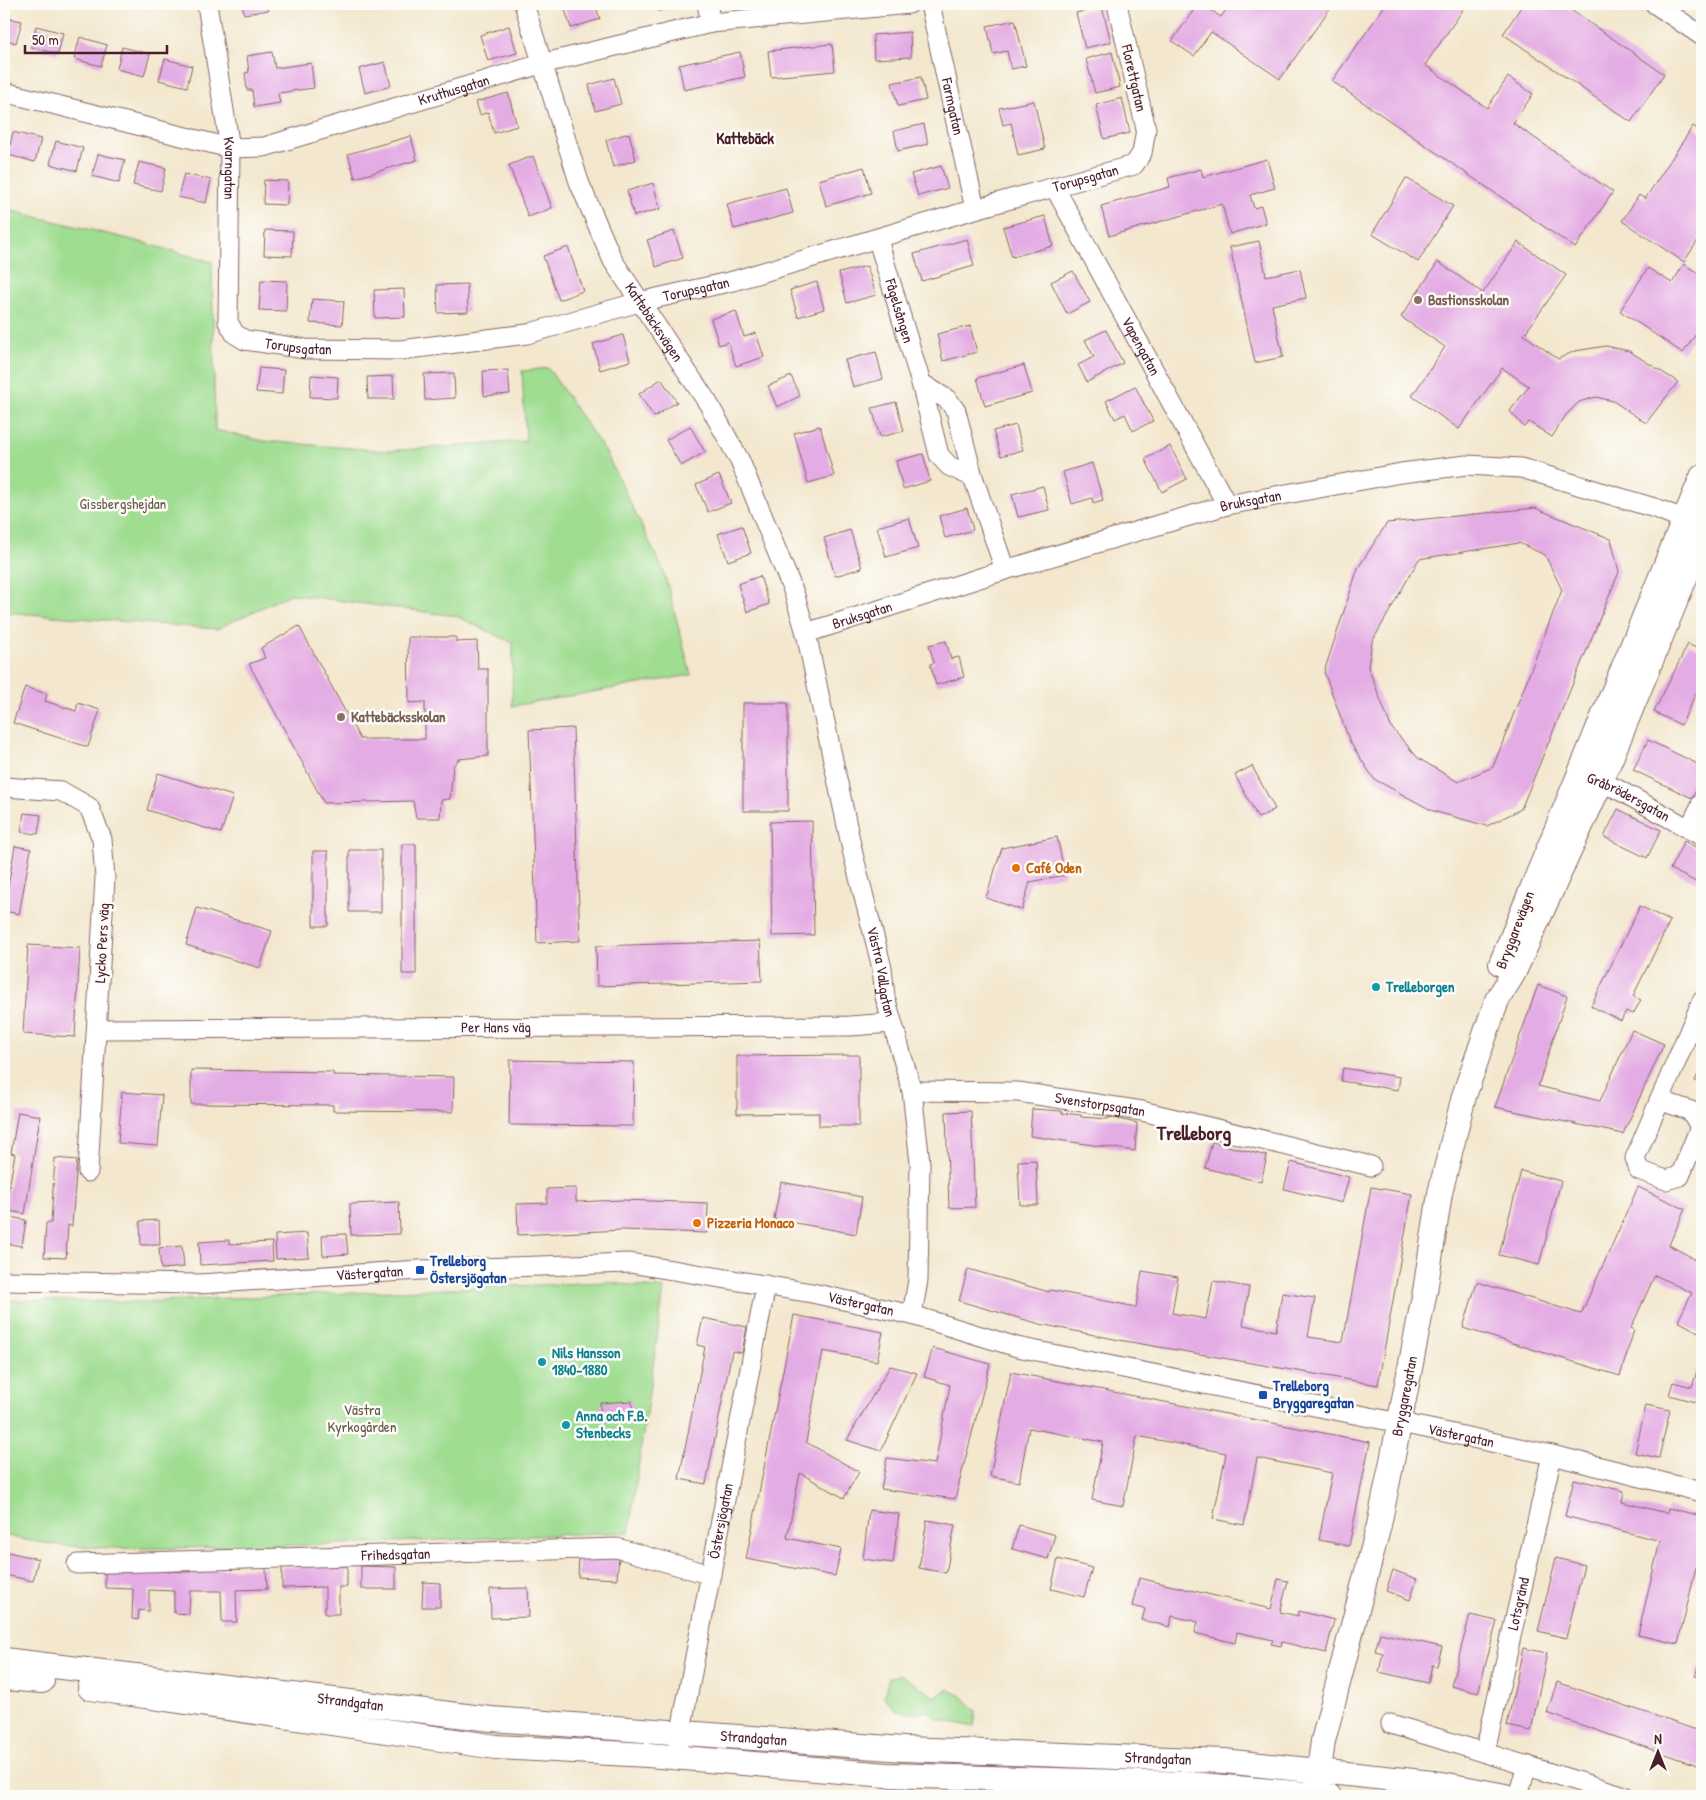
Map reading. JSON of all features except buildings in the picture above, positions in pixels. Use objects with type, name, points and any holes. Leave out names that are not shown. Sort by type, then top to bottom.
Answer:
[{"type":"main road","name":"Bryggarevägen","points":[[1497,1000],[1513,974],[1693,523],[1702,478]]},
{"type":"main road","name":"Bryggarevägen","points":[[1590,778],[1702,537]]},
{"type":"main road","name":"Bryggaregatan","points":[[1322,1795],[1319,1771],[1323,1741],[1379,1524],[1425,1291],[1440,1193],[1464,1096],[1497,1000]]},
{"type":"main road","name":"Strandgatan","points":[[4,1660],[491,1719],[904,1748],[1224,1761],[1442,1784],[1505,1796]]},
{"type":"main road","name":"Strandgatan","points":[[4,1678],[48,1682],[496,1747],[676,1758],[887,1775],[1190,1784],[1322,1795]]},
{"type":"street","name":"Kvarngatan","points":[[207,4],[230,148],[228,322],[235,334]]},
{"type":"street","name":"Kattebäcksvägen","points":[[524,4],[579,182],[613,261],[708,404],[740,461],[794,593],[806,633]]},
{"type":"street","points":[[708,4],[711,23]]},
{"type":"street","name":"Kruthusgatan","points":[[4,92],[230,148],[264,147],[542,64],[711,23],[909,4]]},
{"type":"street","name":"Farmgatan","points":[[930,4],[975,209]]},
{"type":"street","name":"Florettgatan","points":[[1118,4],[1146,129],[1142,153]]},
{"type":"street","points":[[1655,4],[1702,36]]},
{"type":"street","name":"Torupsgatan","points":[[235,334],[244,340],[305,349],[401,350],[527,334],[639,302],[733,281],[878,240],[975,209],[1134,165],[1142,153]]},
{"type":"street","name":"Vapengatan","points":[[1055,188],[1227,505]]},
{"type":"street","name":"Fågelsången","points":[[878,240],[921,382],[939,455],[949,466],[973,477]]},
{"type":"street","points":[[921,382],[948,400],[956,411],[973,477],[1005,570]]},
{"type":"street","name":"Bruksgatan","points":[[806,633],[1005,570],[1227,505],[1401,474],[1467,465],[1521,468],[1658,509],[1693,523]]},
{"type":"street","name":"Västra Vallgatan","points":[[806,633],[853,854],[882,968],[885,997],[912,1091],[920,1163],[918,1280],[912,1314]]},
{"type":"street","name":"Gråbrödersgatan","points":[[1590,778],[1616,789],[1696,832]]},
{"type":"street","name":"Lycko Pers väg","points":[[4,787],[61,791],[88,807],[102,839],[105,878],[98,1029],[88,1172]]},
{"type":"street","points":[[1696,832],[1702,803]]},
{"type":"street","points":[[1659,1100],[1702,1001]]},
{"type":"street","name":"Per Hans väg","points":[[98,1029],[479,1029],[841,1026],[892,1023]]},
{"type":"street","name":"Svenstorpsgatan","points":[[912,1091],[1018,1092],[1142,1111],[1371,1166]]},
{"type":"street","name":"Västergatan","points":[[4,1281],[199,1284],[420,1270],[630,1263],[766,1285],[912,1314],[1017,1347],[1701,1487]]},
{"type":"street","name":"Östersjögatan","points":[[676,1758],[766,1285]]},
{"type":"street","name":"Lotsgränd","points":[[1485,1752],[1552,1456]]},
{"type":"street","name":"Frihedsgatan","points":[[77,1564],[617,1548],[711,1575]]},
{"type":"street","points":[[1391,1724],[1625,1796]]},
{"type":"street","points":[[1518,1796],[1527,1765]]},
{"type":"green space","name":"Gissbergshejdan","points":[[4,209],[137,241],[212,262],[215,430],[264,441],[388,451],[526,441],[522,371],[548,368],[605,451],[664,572],[691,675],[512,706],[513,643],[456,616],[290,594],[217,629],[4,612]]},
{"type":"green space","name":"Västra Kyrkogården","points":[[606,1282],[664,1289],[629,1532],[326,1545],[142,1548],[57,1545],[4,1535],[4,1300],[138,1302]]},
{"type":"green space","points":[[900,1674],[935,1697],[948,1689],[962,1696],[976,1711],[974,1727],[937,1719],[928,1711],[919,1714],[896,1711],[884,1696],[889,1678]]},
{"type":"place","name":"Bastionsskolan","points":[[1418,300]]},
{"type":"place","name":"Kattebäcksskolan","points":[[341,717]]},
{"type":"place","name":"Café Oden","points":[[1016,868]]},
{"type":"place","name":"Trelleborgen","points":[[1376,987]]},
{"type":"place","name":"Pizzeria Monaco","points":[[697,1223]]},
{"type":"place","name":"Trelleborg Östersjögatan","points":[[420,1270]]},
{"type":"place","name":"Nils Hansson 1840-1880","points":[[542,1362]]},
{"type":"place","name":"Trelleborg Bryggaregatan","points":[[1263,1395]]},
{"type":"place","name":"Anna och F.B. Stenbecks","points":[[566,1425]]},
{"type":"district","name":"Kattebäck","points":[[745,138]]},
{"type":"district","name":"Trelleborg","points":[[1194,1133]]}]
